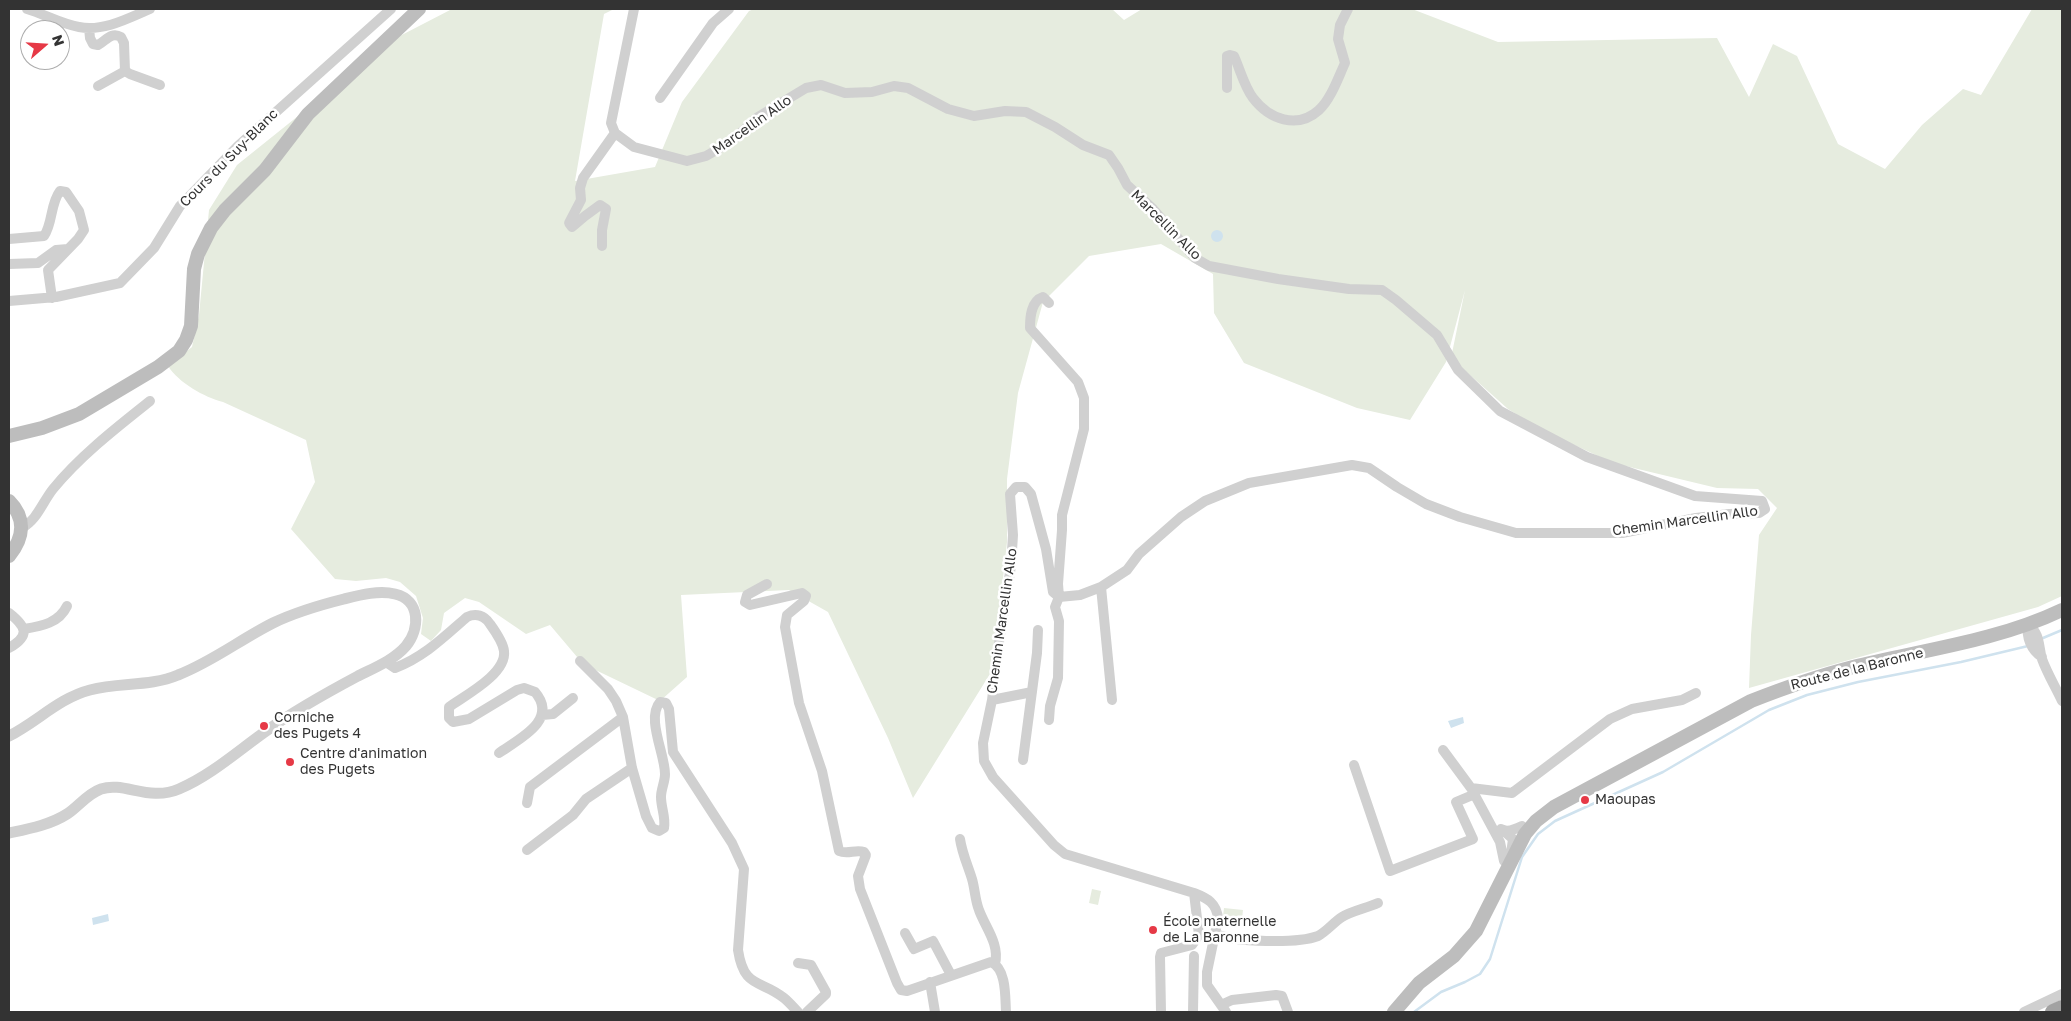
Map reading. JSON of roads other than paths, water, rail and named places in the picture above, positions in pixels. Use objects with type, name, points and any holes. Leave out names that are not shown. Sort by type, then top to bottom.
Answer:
[{"type":"highway","points":[[2053,1012],[2062,1008]]},
{"type":"main road","points":[[9,436],[42,428],[84,412],[158,367],[179,351],[186,340],[191,326],[196,261],[200,248],[211,228],[265,170],[308,114],[419,9]]},
{"type":"main road","points":[[9,501],[19,513],[21,531],[16,547],[9,556]]},
{"type":"main road","name":"Route de la Baronne","points":[[1394,1012],[1419,983],[1462,949],[1476,931],[1491,899],[1506,865],[1512,838],[1554,808],[1751,701],[1784,688],[1853,667],[1919,653],[2028,624],[2062,610]]},
{"type":"street","points":[[27,9],[69,25],[90,28],[122,21],[150,9]]},
{"type":"street","name":"Cours du Suy-Blanc","points":[[9,301],[52,298],[120,283],[154,248],[180,206],[238,146],[391,9]]},
{"type":"street","points":[[602,246],[602,230],[606,209],[600,205],[572,227],[569,224],[581,200],[580,188],[584,178],[615,133],[612,124],[634,9]]},
{"type":"street","points":[[660,98],[713,23],[729,9]]},
{"type":"street","points":[[1227,88],[1227,56],[1230,55],[1234,56],[1253,98],[1273,116],[1288,121],[1304,120],[1320,110],[1345,63],[1338,39],[1340,25],[1348,9]]},
{"type":"street","points":[[90,28],[90,38],[93,44],[98,45],[116,34],[121,37],[124,43],[125,71]]},
{"type":"street","points":[[125,71],[160,85]]},
{"type":"street","points":[[98,86],[125,71]]},
{"type":"street","name":"Marcellin Allo","points":[[615,133],[634,147],[687,161],[706,156],[732,141],[758,117],[806,88],[821,85],[845,93],[872,92],[894,86],[908,88],[948,109],[974,116],[1005,111],[1026,112],[1055,126],[1083,145],[1109,155],[1126,185],[1153,210],[1195,258],[1209,266],[1278,280]]},
{"type":"street","points":[[9,239],[44,236],[48,230],[54,199],[60,191],[66,192],[78,211],[84,230],[48,270],[52,298]]},
{"type":"street","points":[[9,264],[38,263],[56,250],[68,249]]},
{"type":"street","name":"Chemin Marcellin Allo","points":[[1224,1009],[1207,985],[1207,972],[1218,918],[1212,902],[1206,897],[1194,893],[1065,854],[1054,845],[993,777],[984,762],[983,743],[992,700],[1011,566],[1013,535],[1010,494],[1016,487],[1025,487],[1031,494],[1046,549],[1053,592],[1059,597],[1080,595],[1101,588],[1127,570],[1139,554],[1181,516],[1205,501],[1249,484],[1352,465],[1370,468],[1426,504],[1460,517],[1516,533],[1622,533],[1696,518],[1759,513],[1765,509],[1762,501],[1695,496],[1587,457],[1500,411],[1458,370],[1437,335],[1382,290],[1348,289],[1278,280]]},
{"type":"street","points":[[1049,303],[1043,297],[1038,299],[1034,305],[1030,328],[1078,382],[1084,398],[1084,429],[1062,515],[1059,597],[1055,607],[1059,621],[1058,678],[1050,706],[1049,720]]},
{"type":"street","points":[[21,531],[30,523],[52,490],[78,463],[150,401]]},
{"type":"street","points":[[767,584],[747,595],[745,602],[750,605],[802,593],[806,596],[804,601],[787,615],[786,627],[799,703],[822,771],[839,851],[844,853],[858,850],[864,852],[866,856],[858,876],[860,889],[901,990],[991,962],[1001,972],[1006,1012]]},
{"type":"street","points":[[1101,588],[1112,700]]},
{"type":"street","points":[[9,736],[26,727],[71,696],[109,686],[146,684],[179,675],[282,618],[319,606],[359,595],[388,592],[398,594],[412,604],[416,612],[415,628],[411,639],[400,652],[386,662],[315,699],[272,727],[204,776],[179,789],[153,794],[106,788],[91,794],[69,813],[56,820],[9,833]]},
{"type":"street","points":[[24,629],[57,620],[67,606]]},
{"type":"street","points":[[9,613],[19,621],[24,629],[24,636],[18,643],[9,648]]},
{"type":"street","points":[[386,662],[395,668],[419,657],[467,617],[478,615],[489,622],[503,646],[504,656],[499,666],[484,684],[449,707],[449,718],[453,722],[469,719],[517,690],[530,689],[539,696],[542,706],[542,715],[539,723],[499,753]]},
{"type":"street","points":[[2028,624],[2027,633],[2035,653],[2042,657],[2062,702]]},
{"type":"street","points":[[1023,760],[1037,653],[1038,630]]},
{"type":"street","points":[[580,661],[608,689],[623,717],[632,768],[646,816],[652,828],[659,831],[664,828],[666,820],[661,798],[665,773],[655,722],[656,707],[660,702],[666,703],[669,709],[673,752],[732,842],[744,869],[738,950],[740,963],[750,979],[784,997],[798,1012]]},
{"type":"street","points":[[992,700],[1032,692]]},
{"type":"street","points":[[1354,765],[1390,871],[1473,839],[1456,802],[1473,791],[1512,793],[1610,719],[1632,709],[1682,700],[1696,693]]},
{"type":"street","points":[[542,715],[553,714],[573,698]]},
{"type":"street","points":[[527,803],[530,787],[623,717]]},
{"type":"street","points":[[1443,750],[1473,791],[1491,824],[1512,838],[1506,865]]},
{"type":"street","points":[[527,850],[574,815],[586,799],[632,768]]},
{"type":"street","points":[[960,839],[961,849],[973,880],[978,909],[995,947],[997,955],[995,964]]},
{"type":"street","points":[[1161,1012],[1161,953],[1192,946],[1198,935],[1194,893]]},
{"type":"street","points":[[1214,934],[1222,937],[1242,939],[1300,941],[1321,935],[1343,916],[1378,903]]},
{"type":"street","points":[[905,933],[914,950],[933,941],[951,975]]},
{"type":"street","points":[[1193,1012],[1194,956]]},
{"type":"street","points":[[798,962],[811,965],[826,992],[807,1012]]},
{"type":"street","points":[[930,982],[935,1012]]},
{"type":"street","points":[[2024,1012],[2062,994]]},
{"type":"street","points":[[1224,1009],[1232,1000],[1276,995],[1282,996],[1288,1012]]},
{"type":"water","points":[[1217,230],[1223,236],[1217,242],[1211,236]]},
{"type":"water","points":[[1463,717],[1464,723],[1451,728],[1448,721]]},
{"type":"water","points":[[108,914],[109,921],[93,925],[92,918]]},
{"type":"waterway","points":[[2043,638],[2062,630]]},
{"type":"waterway","points":[[1414,1012],[1441,992],[1480,974],[1490,959],[1522,857],[1538,834],[1555,821],[1663,772],[1769,710],[1807,695],[1858,682],[1961,662],[2028,646]]},
{"type":"place","name":"Corniche des Pugets 4","points":[[264,726]]},
{"type":"place","name":"Centre d'animation des Pugets","points":[[290,762]]},
{"type":"place","name":"Maoupas","points":[[1585,800]]},
{"type":"place","name":"École maternelle de La Baronne","points":[[1153,930]]}]
